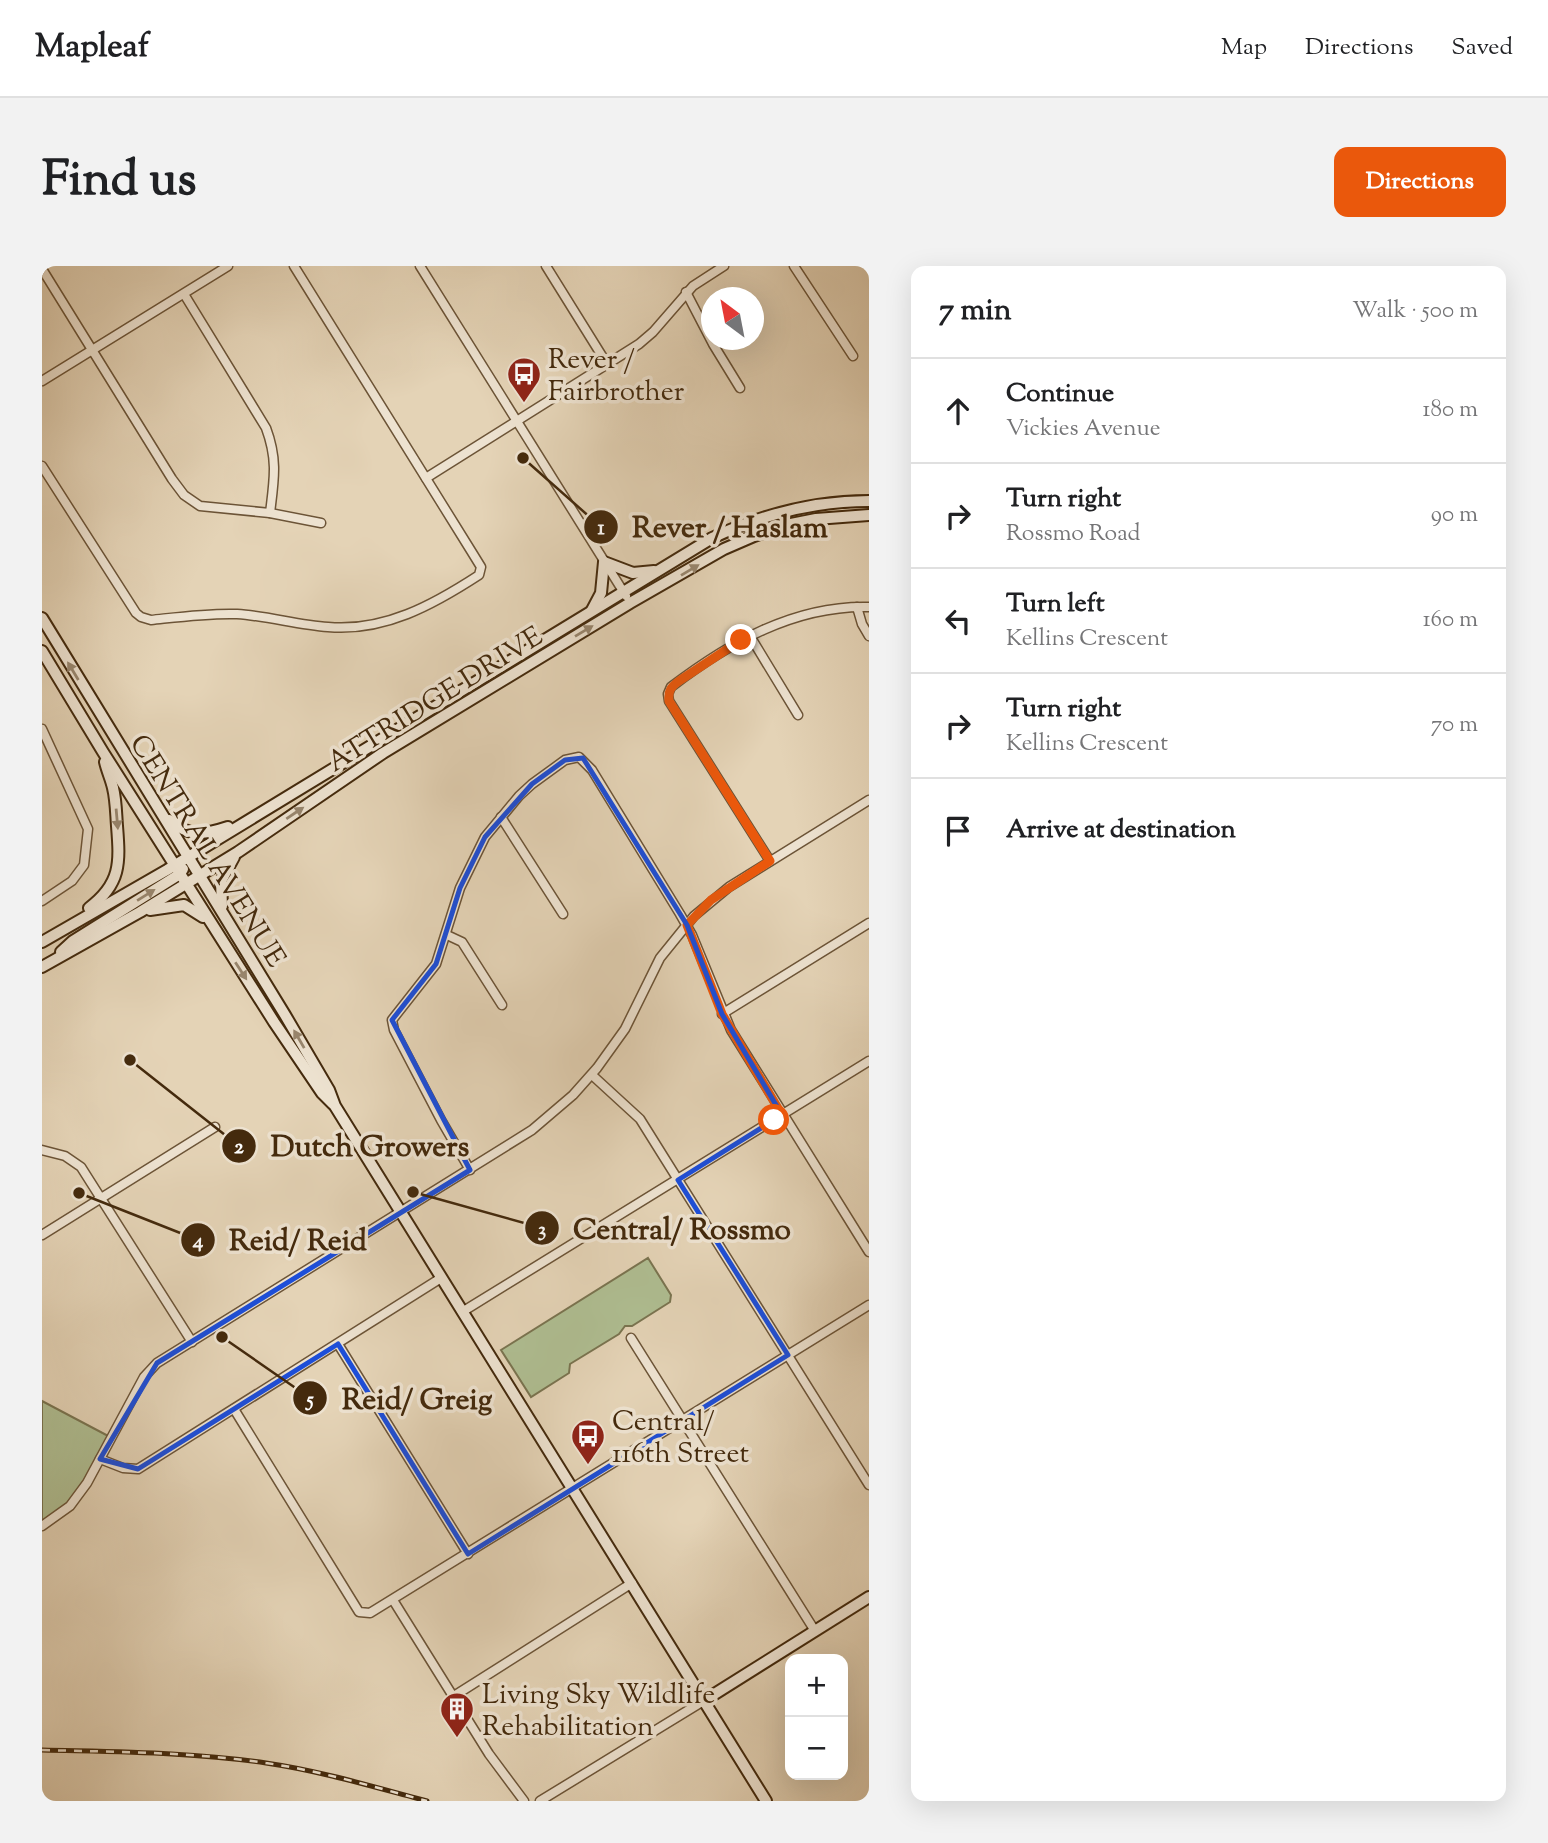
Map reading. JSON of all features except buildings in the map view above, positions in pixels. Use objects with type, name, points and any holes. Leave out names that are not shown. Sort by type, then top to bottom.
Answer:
[{"type":"main road","name":"ATTRIDGE DRIVE","points":[[46,965],[140,912],[180,874],[188,856],[712,538],[778,511],[822,503],[869,501]]},
{"type":"main road","name":"ATTRIDGE DRIVE","points":[[42,942],[180,874],[199,875],[238,852],[383,753],[724,549],[754,536],[816,519],[869,515]]},
{"type":"main road","points":[[592,611],[601,593],[604,562],[633,573],[660,569]]},
{"type":"main road","name":"CENTRAL AVENUE","points":[[42,618],[223,913],[329,1090],[335,1106],[766,1801]]},
{"type":"main road","name":"CENTRAL AVENUE","points":[[42,651],[209,921],[322,1093],[335,1106]]},
{"type":"main road","points":[[58,932],[109,890],[118,871],[120,852],[114,797],[103,752]]},
{"type":"main road","points":[[161,814],[182,831],[198,835],[244,823]]},
{"type":"main road","points":[[223,913],[221,881],[238,852]]},
{"type":"main road","points":[[46,965],[73,941],[180,874]]},
{"type":"main road","points":[[140,912],[184,905],[209,921]]},
{"type":"main road","points":[[705,1700],[869,1597]]},
{"type":"street","points":[[42,381],[228,266]]},
{"type":"street","points":[[42,466],[136,613],[151,620],[232,614],[332,628],[363,626],[410,614],[437,602],[479,575],[481,571],[473,554],[294,266]]},
{"type":"street","points":[[420,266],[630,603]]},
{"type":"street","points":[[546,266],[607,364]]},
{"type":"street","points":[[426,478],[653,332],[687,292],[724,266]]},
{"type":"street","points":[[794,266],[853,356]]},
{"type":"street","points":[[42,269],[184,495],[200,506],[270,513],[321,523]]},
{"type":"street","points":[[687,292],[740,388]]},
{"type":"street","points":[[184,294],[266,428],[274,449],[270,513]]},
{"type":"street","points":[[857,607],[869,636]]},
{"type":"street","points":[[770,861],[669,701],[668,694],[671,687],[679,681],[750,636],[779,622],[805,614],[869,607]]},
{"type":"street","points":[[750,636],[798,715]]},
{"type":"street","points":[[42,729],[88,830],[84,865],[72,881],[42,901]]},
{"type":"street","points":[[470,1170],[394,1030],[392,1020],[436,964],[468,869],[485,836],[519,796],[548,772],[573,757],[583,758],[687,925],[722,1014],[869,1252]]},
{"type":"street","points":[[42,1526],[70,1506],[87,1483],[144,1377],[157,1363],[539,1125],[592,1075],[625,1029],[660,958],[711,900],[869,800]]},
{"type":"street","points":[[501,817],[562,914]]},
{"type":"street","points":[[722,1014],[869,923]]},
{"type":"street","points":[[447,935],[462,942],[502,1005]]},
{"type":"street","points":[[462,1312],[869,1061]]},
{"type":"street","points":[[592,1075],[640,1119],[869,1485]]},
{"type":"street","points":[[42,1235],[215,1127]]},
{"type":"street","points":[[42,1150],[65,1156],[76,1163],[192,1342]]},
{"type":"street","points":[[100,1459],[123,1468],[138,1469],[441,1278]]},
{"type":"street","points":[[234,1409],[359,1612],[370,1614],[869,1305]]},
{"type":"street","points":[[631,1338],[815,1631]]},
{"type":"street","points":[[338,1344],[468,1553]]},
{"type":"street","points":[[454,1696],[632,1583]]},
{"type":"street","points":[[393,1600],[489,1754],[524,1801]]},
{"type":"street","points":[[540,1801],[705,1700]]},
{"type":"highlighted area","points":[[583,758],[687,925],[722,1014],[782,1115],[678,1180],[788,1355],[468,1554],[338,1344],[138,1469],[100,1459],[157,1363],[470,1170],[392,1020],[436,964],[460,888],[485,837],[532,784],[565,760]]},
{"type":"green space","points":[[648,1258],[671,1295],[670,1302],[632,1326],[625,1326],[619,1334],[570,1364],[569,1373],[531,1397],[501,1350]]},
{"type":"green space","points":[[42,1401],[112,1438],[70,1506],[42,1526]]},
{"type":"railway","points":[[42,1750],[238,1759],[287,1766],[427,1801]]},
{"type":"place","name":"Rever / Fairbrother","points":[[524,404]]},
{"type":"place","name":"Rever / Haslam","points":[[523,458]]},
{"type":"place","name":"Dutch Growers","points":[[130,1060]]},
{"type":"place","name":"Central/ Rossmo","points":[[413,1192]]},
{"type":"place","name":"Reid/ Reid","points":[[79,1193]]},
{"type":"place","name":"Reid/ Greig","points":[[222,1337]]},
{"type":"place","name":"Central/ 116th Street","points":[[588,1466]]},
{"type":"place","name":"Living Sky Wildlife Rehabilitation","points":[[457,1739]]},
{"type":"route","points":[[741,640],[679,681],[671,687],[668,694],[669,701],[770,861],[711,900],[687,925],[722,1014],[782,1115],[774,1120]]}]
